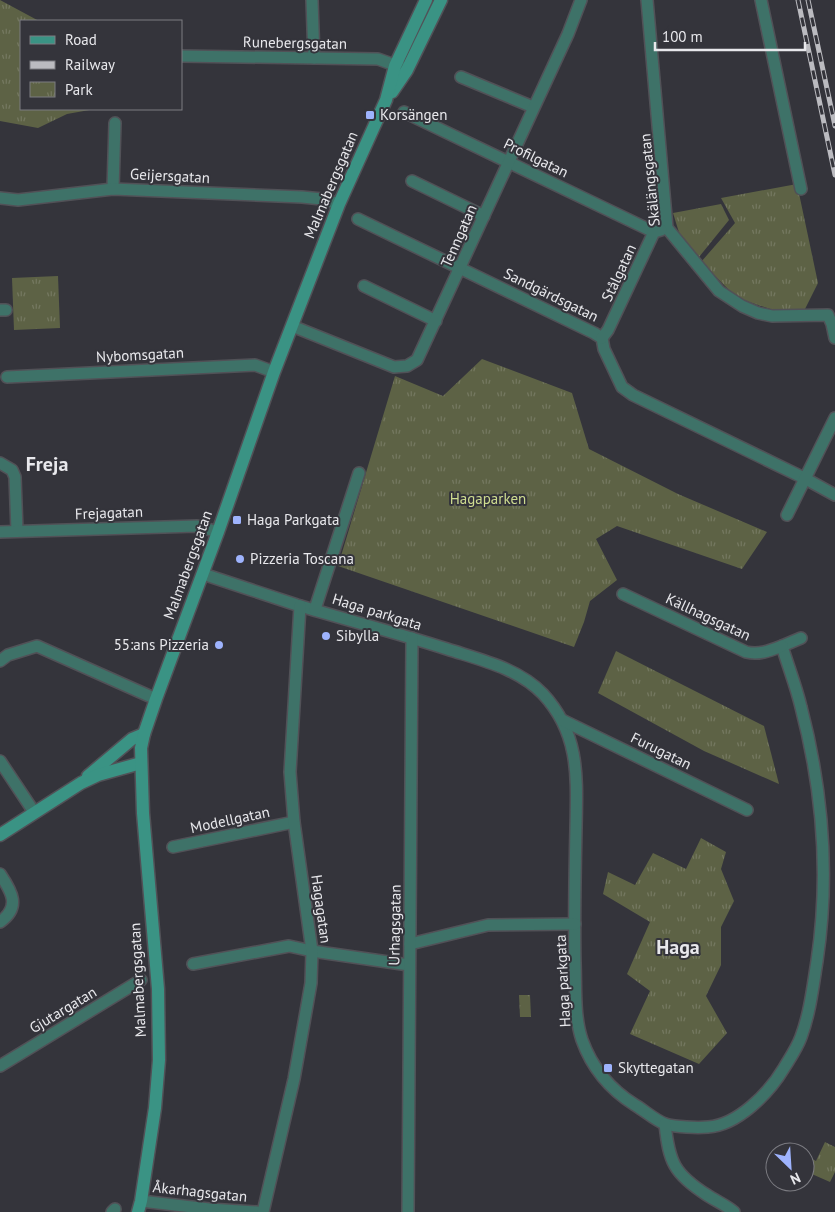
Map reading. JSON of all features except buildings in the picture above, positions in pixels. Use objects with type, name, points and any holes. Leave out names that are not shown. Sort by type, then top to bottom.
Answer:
[{"type":"main road","name":"Malmabergsgatan","points":[[140,1206],[155,1108],[159,1060],[158,989],[147,874],[141,763],[141,748],[144,734],[274,372],[339,204],[401,68],[426,0]]},
{"type":"main road","name":"Malmabergsgatan","points":[[401,68],[441,0]]},
{"type":"main road","points":[[81,783],[132,739],[144,734]]},
{"type":"main road","points":[[0,834],[81,783],[98,775],[141,763]]},
{"type":"street","points":[[312,0],[314,58]]},
{"type":"street","name":"Tenngatan","points":[[292,326],[394,367],[407,366],[418,360],[568,34],[581,0]]},
{"type":"street","name":"Skälängsgatan","points":[[647,0],[667,228],[704,274],[728,298],[758,313],[772,316],[828,315],[835,338]]},
{"type":"street","points":[[761,0],[801,189]]},
{"type":"street","name":"Runebergsgatan","points":[[182,56],[378,59],[401,68]]},
{"type":"street","points":[[461,77],[533,108]]},
{"type":"street","name":"Profilgatan","points":[[404,112],[654,232]]},
{"type":"street","points":[[113,189],[115,123]]},
{"type":"street","points":[[412,181],[484,216]]},
{"type":"street","name":"Geijersgatan","points":[[0,198],[18,200],[113,189],[302,196],[339,204]]},
{"type":"street","name":"Sandgärdsgatan","points":[[358,219],[594,332],[602,338],[604,350],[622,388],[835,495]]},
{"type":"street","name":"Stålgatan","points":[[602,338],[608,330],[654,232],[667,228]]},
{"type":"street","points":[[364,286],[436,321]]},
{"type":"street","name":"Nybomsgatan","points":[[7,377],[255,365],[274,372]]},
{"type":"street","points":[[787,515],[835,418]]},
{"type":"street","points":[[0,463],[12,470],[15,477],[17,531]]},
{"type":"street","points":[[315,609],[359,473]]},
{"type":"street","name":"Frejagatan","points":[[0,532],[197,526],[218,532]]},
{"type":"street","name":"Haga parkgata","points":[[203,574],[300,606],[412,638],[498,666],[523,678],[540,691],[562,720],[571,740],[577,774],[574,924],[577,1019],[585,1047],[606,1082],[619,1095],[665,1124],[703,1128],[716,1127],[748,1110],[777,1080],[789,1059],[800,1038],[811,999],[822,923],[824,848],[814,763],[800,704],[782,646]]},
{"type":"street","name":"Källhagsgatan","points":[[623,594],[746,652],[760,653],[782,646]]},
{"type":"street","name":"Hagagatan","points":[[263,1212],[294,1079],[311,983],[312,951],[294,822],[290,772],[300,606]]},
{"type":"street","name":"Urhagsgatan","points":[[408,1212],[412,638]]},
{"type":"street","points":[[782,646],[801,638]]},
{"type":"street","points":[[0,661],[8,655],[36,646],[156,699]]},
{"type":"street","name":"Furugatan","points":[[562,720],[747,810]]},
{"type":"street","points":[[0,761],[34,812]]},
{"type":"street","name":"Modellgatan","points":[[173,847],[294,822]]},
{"type":"street","points":[[0,874],[10,889],[13,901],[12,910],[0,922]]},
{"type":"street","points":[[410,944],[488,924],[574,924]]},
{"type":"street","points":[[193,964],[289,946],[409,965]]},
{"type":"street","name":"Gjutargatan","points":[[0,1066],[141,980]]},
{"type":"street","points":[[665,1124],[672,1160],[685,1180],[734,1212]]},
{"type":"street","name":"Åkarhagsgatan","points":[[140,1206],[256,1212]]},
{"type":"green space","points":[[0,0],[37,20],[20,20],[20,110],[89,110],[67,114],[38,128],[0,121]]},
{"type":"green space","points":[[797,184],[818,283],[805,309],[773,310],[737,298],[701,262],[735,223],[721,198]]},
{"type":"green space","points":[[721,204],[729,220],[699,257],[681,239],[673,213]]},
{"type":"green space","points":[[58,276],[60,328],[14,330],[12,278]]},
{"type":"green space","name":"Hagaparken","points":[[482,359],[572,393],[589,449],[678,494],[767,532],[742,569],[617,526],[596,539],[617,580],[590,601],[574,647],[338,566],[395,376],[443,396]]},
{"type":"green space","points":[[616,651],[764,726],[779,784],[704,751],[598,693]]},
{"type":"green space","points":[[701,838],[726,852],[721,869],[734,901],[721,927],[721,965],[706,996],[727,1033],[699,1064],[630,1034],[650,991],[627,974],[650,922],[603,894],[608,872],[635,885],[653,853],[686,869]]},
{"type":"green space","points":[[519,995],[530,995],[531,1017],[520,1017]]},
{"type":"green space","points":[[825,1142],[835,1147],[835,1172],[830,1182],[815,1175],[816,1161]]},
{"type":"railway","points":[[798,0],[835,175]]},
{"type":"railway","points":[[808,0],[835,126]]},
{"type":"place","name":"Korsängen","points":[[370,115]]},
{"type":"place","name":"Haga Parkgata","points":[[237,520]]},
{"type":"place","name":"Pizzeria Toscana","points":[[240,559]]},
{"type":"place","name":"Sibylla","points":[[326,636]]},
{"type":"place","name":"55:ans Pizzeria","points":[[219,645]]},
{"type":"place","name":"Skyttegatan","points":[[608,1068]]},
{"type":"district","name":"Freja","points":[[47,464]]},
{"type":"district","name":"Haga","points":[[678,947]]}]
